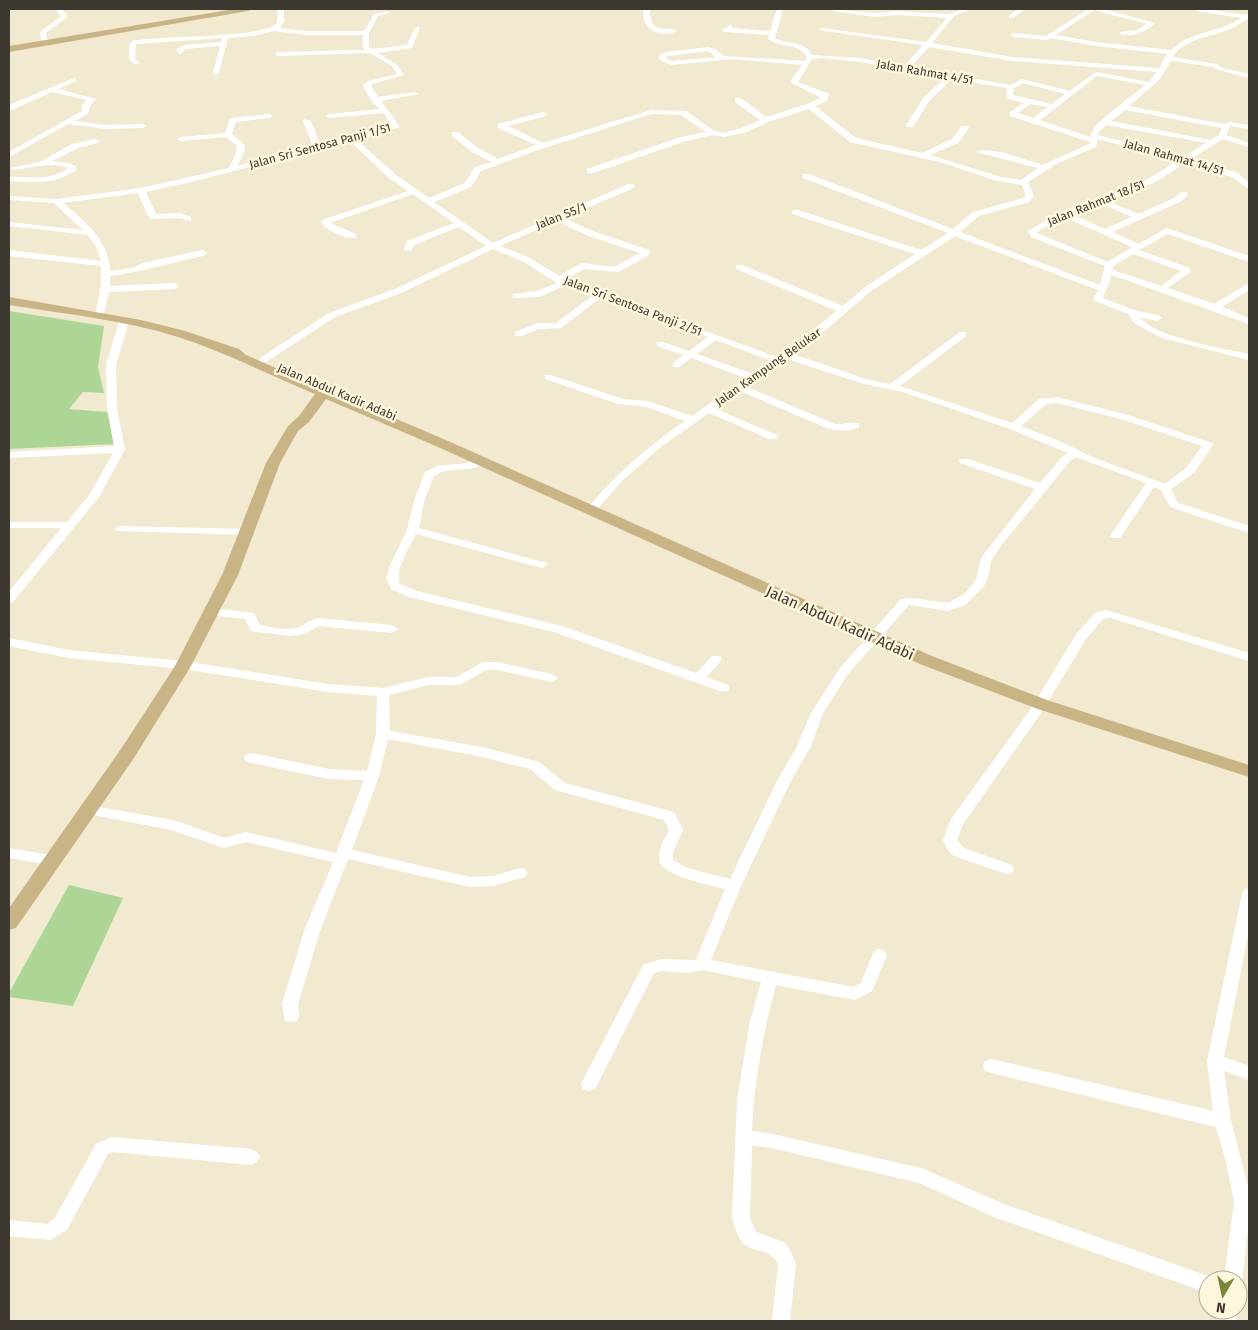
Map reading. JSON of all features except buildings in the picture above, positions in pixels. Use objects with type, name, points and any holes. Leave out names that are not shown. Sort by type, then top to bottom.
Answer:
[{"type":"main road","points":[[9,49],[248,9]]},
{"type":"main road","name":"Jalan Abdul Kadir Adabi","points":[[9,301],[100,316],[181,334],[226,350],[263,360],[414,434],[481,460],[873,638],[1041,704],[1249,771]]},
{"type":"main road","name":"Jalan Abdul Kadir Adabi","points":[[226,350],[254,364],[324,389]]},
{"type":"main road","points":[[9,923],[51,860],[88,810],[183,665],[213,612],[231,574],[268,477],[294,427],[304,420],[324,389]]},
{"type":"street","points":[[48,43],[44,39],[43,32],[64,17],[64,14],[60,11],[61,9]]},
{"type":"street","points":[[136,63],[132,60],[132,46],[134,42],[254,35],[276,29],[280,24],[281,9]]},
{"type":"street","points":[[647,9],[646,13],[650,27],[654,30],[674,31]]},
{"type":"street","points":[[590,171],[712,132],[728,134],[810,106],[824,99],[826,96],[795,83],[794,80],[808,60],[807,49],[802,46],[771,39],[780,9]]},
{"type":"street","points":[[833,9],[878,15],[897,13],[951,16],[969,9]]},
{"type":"street","points":[[1011,17],[1022,9]]},
{"type":"street","points":[[1013,34],[1041,38],[1050,36],[1092,9]]},
{"type":"street","points":[[1096,9],[1152,22],[1139,32],[1122,33]]},
{"type":"street","points":[[1198,9],[1248,16]]},
{"type":"street","points":[[387,12],[376,15],[366,32],[366,48],[394,65],[402,74],[367,84],[375,100],[415,94]]},
{"type":"street","points":[[906,68],[925,44],[946,25],[951,16]]},
{"type":"street","points":[[810,106],[853,140],[924,155],[1000,179],[1024,183],[1024,181],[1053,162],[1093,145],[1095,132],[1103,122],[1162,70],[1170,55],[1191,40],[1231,28],[1248,16]]},
{"type":"street","points":[[730,27],[725,30],[773,33]]},
{"type":"street","points":[[278,54],[370,52],[410,47],[418,28]]},
{"type":"street","points":[[276,29],[280,32],[308,33],[366,32]]},
{"type":"street","points":[[822,30],[925,44],[1012,59],[1038,56],[1162,70]]},
{"type":"street","points":[[216,73],[226,36]]},
{"type":"street","points":[[1050,36],[1170,55],[1215,65],[1220,69],[1249,76]]},
{"type":"street","points":[[180,52],[180,49],[185,47],[224,43]]},
{"type":"street","name":"Jalan Rahmat 4/51","points":[[722,58],[713,50],[708,49],[662,56],[662,59],[671,63],[737,57],[808,60],[822,56],[906,68],[1011,87]]},
{"type":"street","points":[[1033,122],[1096,74],[1137,85],[1148,84]]},
{"type":"street","points":[[910,126],[927,99],[950,76]]},
{"type":"street","points":[[9,108],[74,80]]},
{"type":"street","points":[[1052,106],[1010,96],[1011,87],[1022,81],[1070,93]]},
{"type":"street","points":[[9,155],[86,111],[86,105],[92,99],[51,90]]},
{"type":"street","points":[[1090,126],[1122,97]]},
{"type":"street","name":"Jalan Sri Sentosa Panji 1/51","points":[[9,198],[56,201],[141,190],[188,181],[396,127],[375,100]]},
{"type":"street","points":[[738,100],[765,120]]},
{"type":"street","name":"Jalan Rahmat 14/51","points":[[1029,102],[1013,114],[1074,136],[1094,138],[1152,150],[1235,175],[1249,187]]},
{"type":"street","points":[[1122,107],[1225,126],[1229,124],[1249,127]]},
{"type":"street","points":[[328,116],[385,111]]},
{"type":"street","points":[[426,202],[468,185],[478,169],[541,145],[629,117],[655,111],[683,113],[712,132]]},
{"type":"street","points":[[541,145],[501,126],[543,114]]},
{"type":"street","points":[[228,135],[234,119],[269,116]]},
{"type":"street","points":[[66,122],[105,127],[143,126]]},
{"type":"street","points":[[307,122],[318,148]]},
{"type":"street","points":[[1103,122],[1212,142]]},
{"type":"street","points":[[1225,126],[1226,128],[1222,136],[1249,145]]},
{"type":"street","points":[[924,155],[955,141],[965,128]]},
{"type":"street","points":[[1074,136],[1083,132]]},
{"type":"street","points":[[455,134],[475,150],[498,162]]},
{"type":"street","points":[[181,138],[228,135],[241,145],[240,153],[232,169]]},
{"type":"street","name":"Jalan Rahmat 18/51","points":[[1109,268],[1034,235],[1032,231],[1064,214],[1150,181],[1222,136]]},
{"type":"street","name":"Jalan Sri Sentosa Panji 2/51","points":[[350,138],[371,155],[393,177],[426,202],[492,246],[525,259],[562,281],[599,296],[652,312],[714,337],[867,382],[892,386],[1014,427],[1165,488]]},
{"type":"street","points":[[39,164],[75,146],[95,141]]},
{"type":"street","points":[[980,152],[996,154],[1046,168]]},
{"type":"street","points":[[9,179],[54,178],[64,175],[73,168],[67,165],[39,164],[10,169]]},
{"type":"street","points":[[806,176],[1103,289]]},
{"type":"street","name":"Jalan Kampung Belukar","points":[[591,510],[618,479],[658,444],[825,326],[868,289],[953,233],[976,214],[997,206],[1026,200],[1030,196],[1024,183]]},
{"type":"street","name":"Jalan S5/1","points":[[263,360],[332,315],[398,290],[492,246],[631,186]]},
{"type":"street","points":[[141,190],[150,214],[154,218],[180,215],[188,219]]},
{"type":"street","points":[[353,236],[328,226],[325,222],[412,192]]},
{"type":"street","points":[[1105,232],[1176,200],[1184,194]]},
{"type":"street","points":[[56,201],[91,233],[101,248],[106,269],[105,289],[100,316]]},
{"type":"street","points":[[1101,201],[1139,217]]},
{"type":"street","points":[[795,212],[921,254]]},
{"type":"street","points":[[1064,214],[1105,232],[1136,249],[1187,270],[1163,288]]},
{"type":"street","points":[[516,296],[539,294],[562,281],[582,266],[610,270],[620,268],[646,252],[592,234],[555,218]]},
{"type":"street","points":[[9,224],[91,233]]},
{"type":"street","points":[[408,248],[410,243],[460,224]]},
{"type":"street","points":[[1158,318],[1131,312],[1100,301],[1098,298],[1103,289],[1109,268],[1136,249],[1168,231],[1249,259]]},
{"type":"street","points":[[9,253],[106,269],[135,270],[142,266],[203,253]]},
{"type":"street","points":[[739,267],[844,310]]},
{"type":"street","points":[[1109,268],[1249,321]]},
{"type":"street","points":[[105,289],[175,286]]},
{"type":"street","points":[[1215,307],[1249,286]]},
{"type":"street","points":[[518,334],[538,326],[558,326],[599,296]]},
{"type":"street","points":[[1131,312],[1136,322],[1148,329],[1198,346],[1249,357]]},
{"type":"street","points":[[9,599],[68,525],[95,495],[120,449],[112,409],[111,365],[124,321]]},
{"type":"street","points":[[892,386],[922,366],[963,334]]},
{"type":"street","points":[[676,365],[714,337]]},
{"type":"street","points":[[660,344],[753,377]]},
{"type":"street","points":[[548,377],[622,402],[648,404],[693,420]]},
{"type":"street","points":[[739,387],[833,427],[848,428],[855,425]]},
{"type":"street","points":[[1014,427],[1043,400],[1058,399],[1138,422],[1208,446],[1190,472],[1182,479],[1165,488],[1174,505],[1249,530]]},
{"type":"street","points":[[708,409],[744,422],[773,437]]},
{"type":"street","points":[[9,455],[120,449]]},
{"type":"street","points":[[702,964],[734,886],[783,783],[804,746],[817,713],[844,672],[905,602],[918,601],[946,608],[959,603],[980,584],[986,559],[1020,512],[1066,459],[1075,453]]},
{"type":"street","points":[[481,460],[466,467],[442,468],[429,474],[413,530],[396,564],[392,578],[395,586],[413,594],[558,629],[724,688]]},
{"type":"street","points":[[964,462],[1041,487]]},
{"type":"street","points":[[1116,536],[1152,482]]},
{"type":"street","points":[[9,525],[68,525]]},
{"type":"street","points":[[121,529],[248,532]]},
{"type":"street","points":[[413,530],[542,565]]},
{"type":"street","points":[[213,612],[250,616],[255,628],[294,632],[302,631],[311,623],[318,622],[392,628]]},
{"type":"street","points":[[1007,868],[959,852],[954,848],[950,840],[956,823],[1041,704],[1068,660],[1076,642],[1098,617],[1105,613],[1249,657]]},
{"type":"street","points":[[9,642],[69,654],[183,665],[328,688],[383,692],[429,681],[460,681],[483,666],[497,666],[552,678]]},
{"type":"street","points":[[698,678],[716,660]]},
{"type":"street","points":[[291,1016],[290,1004],[312,931],[372,776],[383,734],[383,692]]},
{"type":"street","points":[[383,734],[482,752],[534,765],[560,787],[669,816],[676,830],[666,852],[666,862],[682,872],[734,886]]},
{"type":"street","points":[[251,758],[329,774],[372,776]]},
{"type":"street","points":[[88,810],[173,825],[224,843],[245,837],[470,882],[493,881],[520,873]]},
{"type":"street","points":[[9,853],[51,860]]},
{"type":"street","points":[[1234,1270],[1243,1202],[1236,1162],[1223,1121],[1215,1061],[1249,894]]},
{"type":"street","points":[[589,1084],[648,969],[655,966],[692,967],[702,964],[855,994],[862,992],[867,987],[879,955]]},
{"type":"street","points":[[770,978],[758,1021],[745,1102],[741,1218],[743,1230],[748,1237],[776,1247],[785,1256],[787,1264],[781,1321]]},
{"type":"street","points":[[1215,1061],[1249,1073]]},
{"type":"street","points":[[991,1066],[1223,1121]]},
{"type":"street","points":[[745,1138],[772,1141],[921,1176],[1000,1211],[1198,1280]]},
{"type":"street","points":[[9,1228],[50,1232],[61,1224],[102,1149],[112,1144],[251,1157]]},
{"type":"green space","points":[[9,311],[104,326],[98,367],[104,393],[83,392],[69,409],[108,412],[115,444],[9,449]]},
{"type":"green space","points":[[69,885],[123,898],[73,1006],[9,997],[9,993]]}]
